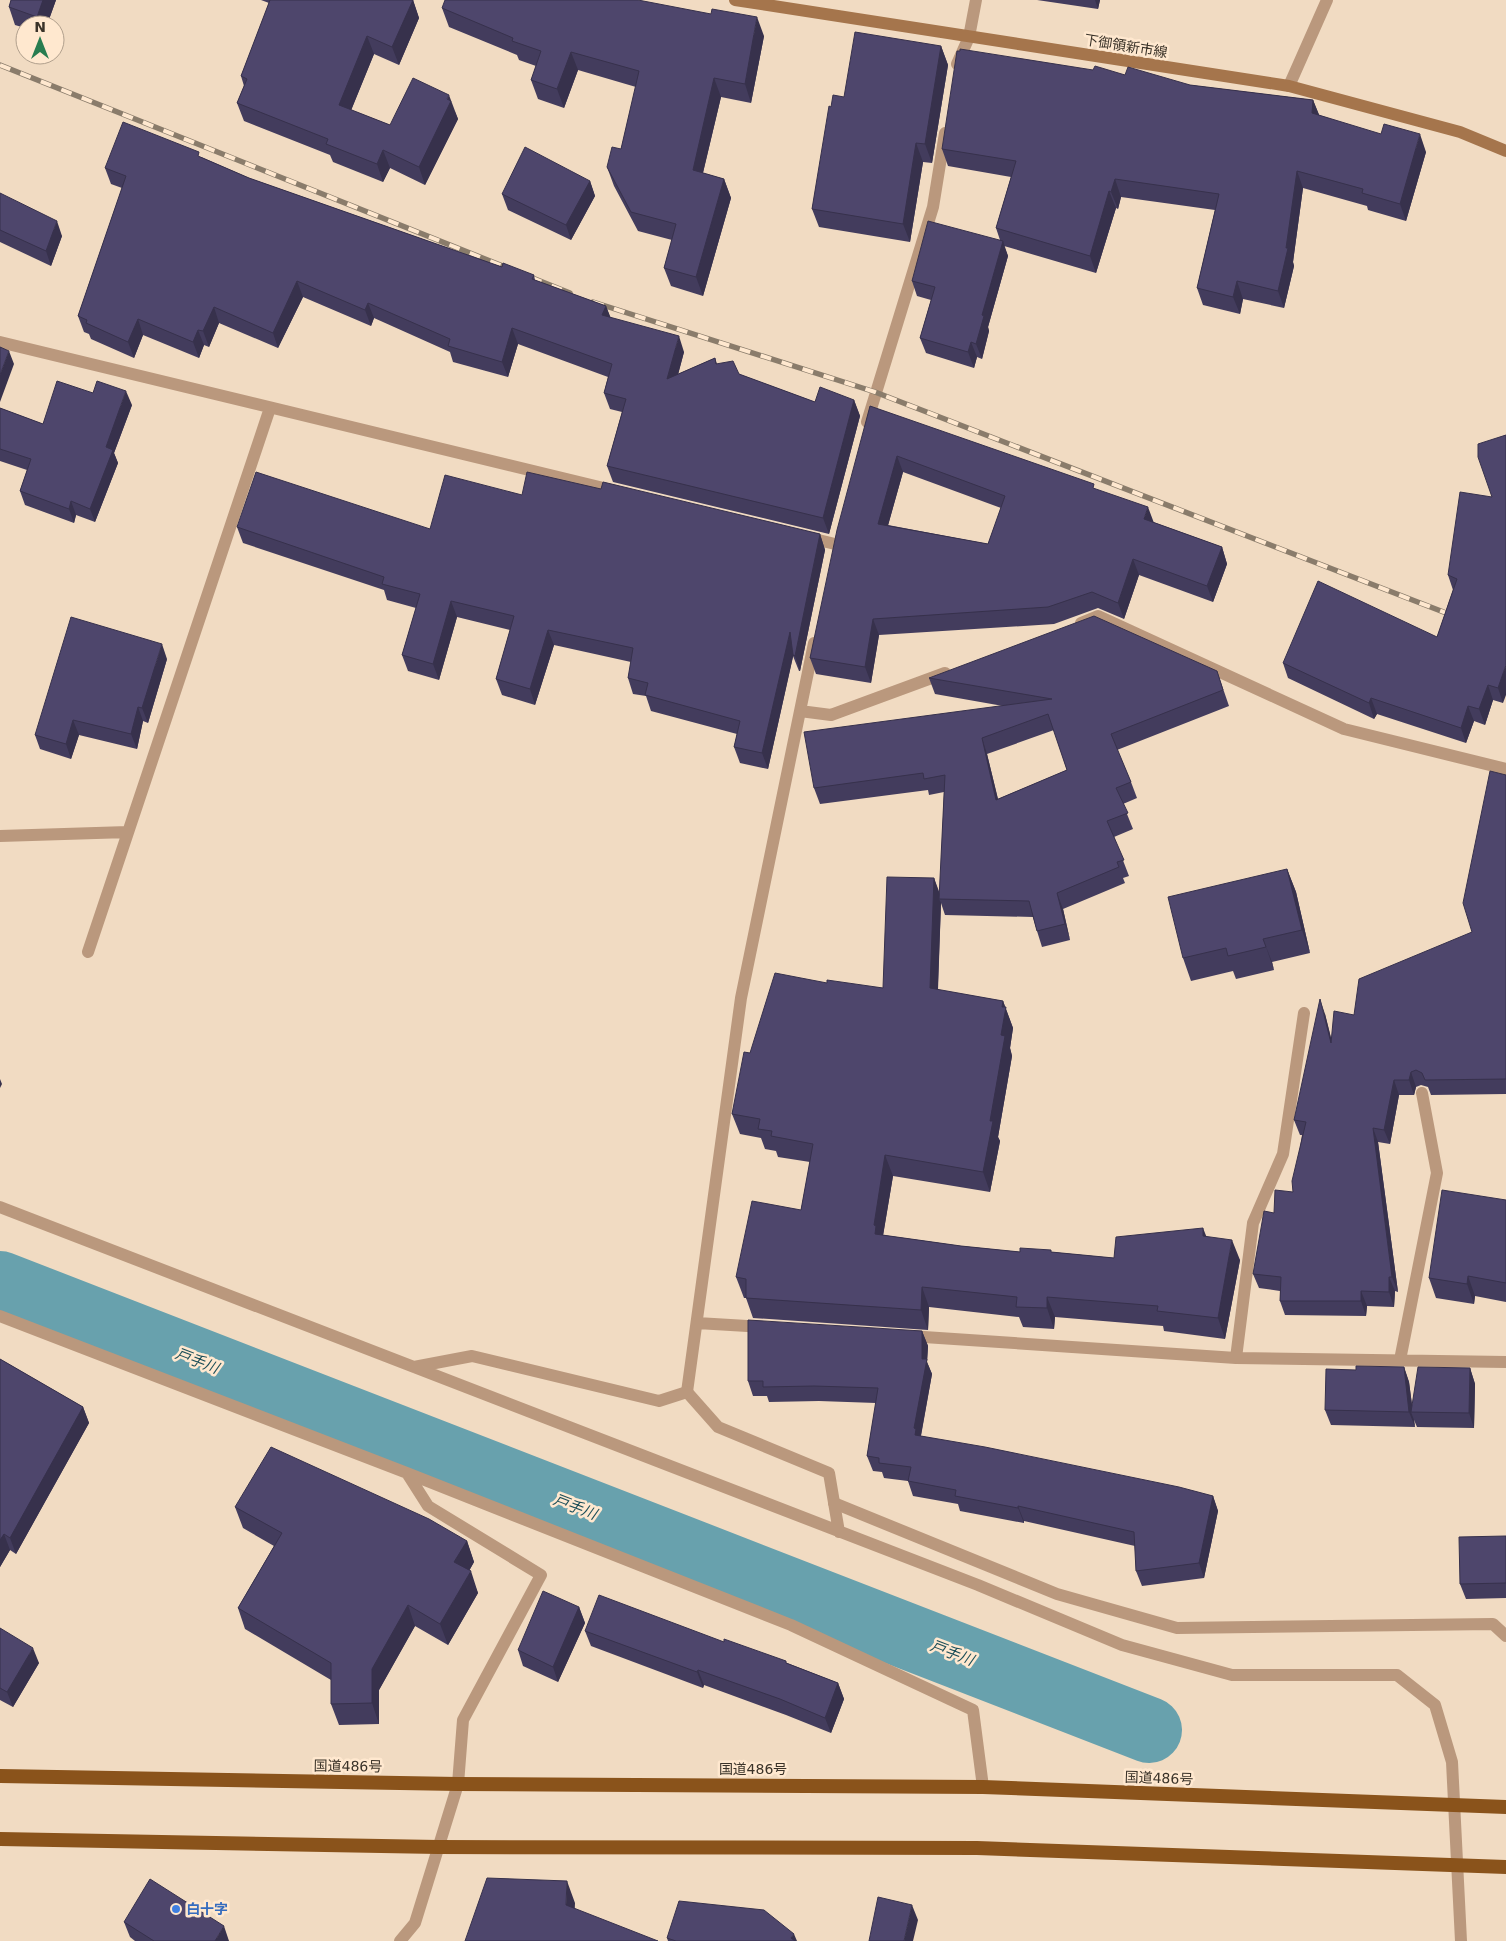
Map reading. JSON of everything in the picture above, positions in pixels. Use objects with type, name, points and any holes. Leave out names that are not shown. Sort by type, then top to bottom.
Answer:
[{"type":"highway","name":"国道486号","points":[[0,1776],[458,1784],[983,1787],[1506,1807]]},
{"type":"highway","points":[[0,1840],[438,1847],[977,1848],[1506,1867]]},
{"type":"main road","name":"下御領新市線","points":[[735,0],[969,38],[1289,86],[1460,132],[1506,151]]},
{"type":"street","points":[[954,79],[958,59],[969,38],[976,0]]},
{"type":"street","points":[[1289,86],[1328,0]]},
{"type":"street","points":[[865,430],[874,392],[932,206],[948,118]]},
{"type":"street","points":[[0,342],[624,493]]},
{"type":"street","points":[[88,952],[270,408]]},
{"type":"street","points":[[797,535],[835,544]]},
{"type":"street","points":[[1070,627],[1098,616],[1344,729],[1506,769]]},
{"type":"street","points":[[818,627],[741,998],[687,1392],[718,1427],[829,1473],[839,1532]]},
{"type":"street","points":[[800,710],[831,715],[960,667]]},
{"type":"street","points":[[0,836],[128,832]]},
{"type":"street","points":[[1236,1358],[1253,1223],[1283,1154],[1304,1013]]},
{"type":"street","points":[[1400,1360],[1436,1173],[1422,1093]]},
{"type":"street","points":[[0,1207],[978,1584],[1122,1645],[1232,1675],[1397,1675],[1436,1705],[1452,1762],[1461,1941]]},
{"type":"street","points":[[0,1316],[407,1473],[791,1625],[973,1710],[983,1787]]},
{"type":"street","points":[[696,1323],[775,1328]]},
{"type":"street","points":[[893,1336],[1236,1358],[1506,1362]]},
{"type":"street","points":[[414,1367],[472,1356],[659,1401],[687,1392]]},
{"type":"street","points":[[400,1941],[415,1923],[458,1784],[463,1720],[541,1575],[428,1506],[407,1473]]},
{"type":"street","points":[[834,1503],[1057,1594],[1177,1628],[1494,1624],[1506,1636]]},
{"type":"building","points":[[11,0],[43,0],[38,15],[31,15],[9,7]]},
{"type":"building","points":[[270,0],[413,0],[392,47],[367,36],[339,105],[390,125],[413,78],[449,95],[447,99],[451,101],[419,167],[383,150],[377,164],[326,144],[328,139],[237,103],[247,79],[241,76]]},
{"type":"building","points":[[445,0],[638,0],[711,14],[712,9],[757,17],[745,84],[714,78],[693,170],[724,179],[696,277],[664,268],[676,224],[631,212],[607,167],[612,147],[621,149],[639,71],[571,52],[557,89],[531,80],[541,51],[512,41],[513,38],[442,8]]},
{"type":"building","points":[[855,32],[941,46],[925,144],[916,143],[903,224],[812,209],[829,106],[831,107],[833,95],[844,97]]},
{"type":"building","points":[[960,49],[1093,70],[1095,66],[1125,75],[1128,67],[1190,85],[1313,100],[1312,113],[1381,134],[1384,124],[1420,134],[1400,204],[1362,193],[1363,189],[1297,171],[1286,248],[1288,248],[1278,291],[1237,281],[1233,297],[1197,288],[1219,194],[1115,179],[1111,192],[1109,191],[1090,256],[996,228],[1016,161],[942,149],[957,51],[960,51]]},
{"type":"building","points":[[123,122],[199,152],[198,156],[249,178],[502,267],[503,263],[534,275],[532,279],[606,306],[602,315],[679,336],[667,379],[715,358],[716,364],[733,361],[739,374],[815,402],[820,387],[854,400],[823,518],[607,466],[626,399],[604,393],[612,364],[512,328],[502,362],[448,346],[450,339],[368,303],[365,310],[297,281],[273,333],[214,307],[203,331],[198,330],[193,342],[138,319],[128,342],[86,323],[87,320],[78,316],[126,176],[105,168]]},
{"type":"building","points":[[525,147],[590,181],[566,225],[502,194]]},
{"type":"building","points":[[0,193],[57,221],[46,251],[0,230]]},
{"type":"building","points":[[928,221],[1003,241],[982,315],[984,316],[976,344],[971,342],[968,352],[920,338],[935,287],[912,281]]},
{"type":"building","points":[[0,347],[9,351],[0,375]]},
{"type":"building","points":[[57,381],[93,393],[97,381],[126,391],[106,447],[113,450],[90,509],[71,501],[69,509],[20,491],[31,459],[0,449],[0,408],[43,424]]},
{"type":"building","points":[[870,406],[1094,484],[1093,488],[1148,507],[1144,519],[1222,547],[1207,586],[1133,559],[1118,603],[1092,592],[1048,607],[873,619],[865,667],[810,658],[837,530]],"holes":[[[897,456],[1005,496],[988,544],[878,524]]]},
{"type":"building","points":[[1506,435],[1506,665],[1498,688],[1488,685],[1479,709],[1468,706],[1461,728],[1371,698],[1369,703],[1283,663],[1318,581],[1437,637],[1457,579],[1448,575],[1460,492],[1492,497],[1478,457],[1478,444]]},
{"type":"building","points":[[256,472],[430,529],[445,475],[522,495],[527,472],[601,489],[603,482],[820,534],[795,656],[793,655],[790,632],[762,753],[734,747],[740,721],[645,695],[648,683],[628,678],[633,648],[548,630],[530,689],[496,679],[514,616],[451,601],[433,664],[402,655],[420,594],[382,584],[384,577],[237,527]]},
{"type":"building","points":[[1094,616],[1217,671],[1223,690],[1111,734],[1131,782],[1116,788],[1128,813],[1107,821],[1124,860],[1117,862],[1119,867],[1057,893],[1065,924],[1037,931],[1029,901],[939,899],[945,775],[924,779],[923,773],[814,788],[804,732],[1052,699],[929,678]],"holes":[[[1048,714],[1067,770],[996,800],[982,738]]]},
{"type":"building","points":[[71,617],[162,644],[142,708],[138,707],[131,734],[73,720],[66,744],[35,735]]},
{"type":"building","points":[[1490,771],[1506,775],[1506,1079],[1425,1080],[1422,1073],[1416,1070],[1411,1072],[1409,1080],[1394,1080],[1384,1130],[1373,1128],[1392,1277],[1389,1277],[1389,1292],[1361,1291],[1361,1301],[1280,1301],[1281,1277],[1253,1274],[1264,1211],[1274,1213],[1275,1190],[1293,1192],[1292,1181],[1306,1122],[1294,1120],[1320,999],[1331,1043],[1334,1011],[1354,1015],[1359,979],[1472,932],[1463,903]]},
{"type":"building","points":[[1287,869],[1302,930],[1263,939],[1266,947],[1228,956],[1226,948],[1183,958],[1168,897]]},
{"type":"building","points":[[887,877],[934,878],[930,988],[1003,1001],[1002,1007],[1006,1007],[1001,1035],[1005,1036],[990,1121],[993,1121],[983,1172],[885,1155],[874,1225],[876,1226],[875,1234],[1020,1252],[1020,1248],[1114,1258],[1116,1237],[1203,1228],[1203,1236],[1232,1240],[1218,1318],[1157,1311],[1158,1306],[1047,1297],[1047,1308],[1016,1307],[1017,1297],[922,1287],[921,1310],[746,1298],[746,1279],[736,1277],[752,1201],[801,1210],[813,1144],[771,1136],[772,1131],[758,1129],[760,1119],[732,1114],[744,1052],[750,1053],[775,973],[827,983],[827,980],[883,988]]},
{"type":"building","points":[[1442,1190],[1506,1200],[1506,1283],[1468,1276],[1467,1284],[1429,1278]]},
{"type":"building","points":[[748,1320],[922,1331],[922,1359],[927,1359],[914,1428],[916,1429],[915,1435],[985,1447],[1179,1487],[1213,1496],[1199,1563],[1136,1571],[1134,1532],[1018,1506],[1018,1508],[955,1496],[956,1490],[908,1481],[911,1467],[879,1463],[879,1458],[867,1456],[878,1388],[763,1387],[763,1381],[748,1381]]},
{"type":"building","points":[[0,1359],[83,1407],[10,1538],[4,1534],[0,1540]]},
{"type":"building","points":[[1356,1366],[1404,1367],[1409,1412],[1325,1410],[1326,1369],[1356,1370]]},
{"type":"building","points":[[1418,1367],[1470,1368],[1469,1413],[1411,1412]]},
{"type":"building","points":[[271,1447],[429,1519],[467,1541],[454,1562],[471,1571],[440,1624],[408,1605],[372,1669],[372,1703],[331,1704],[331,1663],[238,1608],[282,1533],[235,1507]]},
{"type":"building","points":[[1506,1536],[1506,1583],[1460,1584],[1459,1537]]},
{"type":"building","points":[[543,1591],[579,1607],[553,1667],[518,1650]]},
{"type":"building","points":[[599,1595],[724,1642],[724,1639],[786,1661],[786,1663],[838,1683],[825,1718],[780,1699],[698,1670],[697,1672],[585,1631]]},
{"type":"building","points":[[0,1628],[33,1648],[7,1692],[0,1688]]},
{"type":"building","points":[[487,1878],[567,1881],[566,1905],[658,1941],[465,1941]]},
{"type":"building","points":[[150,1879],[224,1926],[215,1941],[154,1941],[124,1922]]},
{"type":"building","points":[[878,1897],[912,1905],[904,1941],[869,1941]]},
{"type":"building","points":[[679,1901],[764,1910],[794,1934],[791,1938],[795,1941],[676,1941],[667,1938]]},
{"type":"waterway","name":"戸手川","points":[[0,1284],[1149,1730]]},
{"type":"railway","points":[[0,65],[570,293]]},
{"type":"railway","points":[[593,302],[875,392],[1459,618]]},
{"type":"place","name":"白十字","points":[[176,1909]]}]
